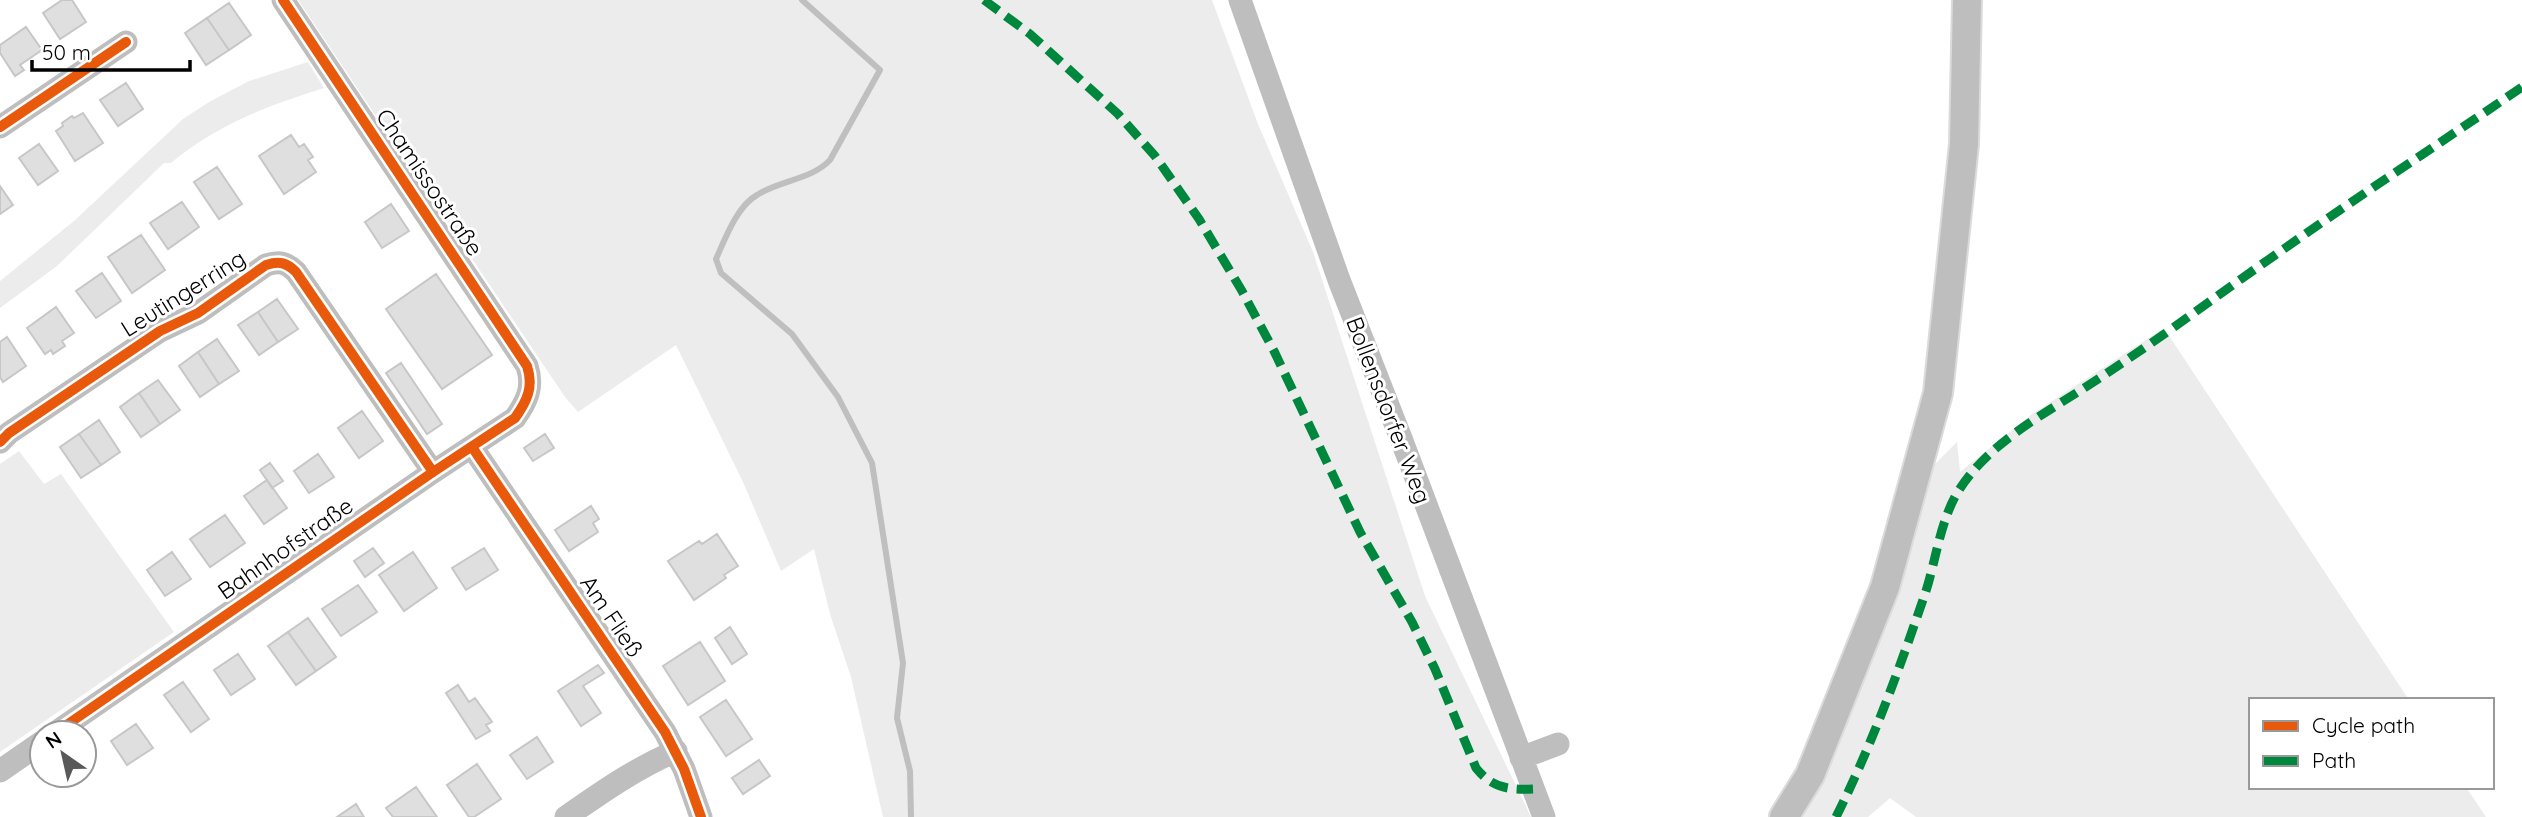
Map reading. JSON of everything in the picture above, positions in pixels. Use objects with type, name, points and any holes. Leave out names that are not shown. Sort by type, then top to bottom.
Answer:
[{"type":"main road","points":[[1784,817],[1810,775],[1885,587],[1938,393],[1964,144],[1967,0]]},
{"type":"street","name":"Chamissostraße","points":[[283,0],[527,366],[531,378],[530,391]]},
{"type":"street","name":"Bollensdorfer Weg","points":[[1240,0],[1339,280],[1544,817]]},
{"type":"street","points":[[0,127],[126,42]]},
{"type":"street","name":"Leutingerring","points":[[0,442],[9,433],[160,331],[198,313],[266,265],[283,262],[296,272],[433,472]]},
{"type":"street","name":"Bahnhofstraße","points":[[75,719],[515,418],[530,391]]},
{"type":"street","name":"Am Fließ","points":[[472,447],[676,751],[701,817]]},
{"type":"street","points":[[1521,758],[1558,744]]},
{"type":"street","points":[[566,817],[618,781],[650,762],[676,751]]},
{"type":"street","points":[[0,771],[28,752]]},
{"type":"shaded area","points":[[298,0],[1212,0],[1258,124],[1313,252],[1425,596],[1531,817],[883,817],[851,677],[830,614],[814,549],[781,571],[743,482],[676,345],[578,412],[565,397]]},
{"type":"shaded area","points":[[308,62],[324,88],[244,118],[206,138],[171,163],[164,163],[57,266],[0,308],[0,281],[74,221],[183,119],[249,81]]},
{"type":"shaded area","points":[[2164,328],[2408,698],[2249,698],[2249,789],[2467,789],[2486,817],[1916,817],[1890,798],[1868,817],[1802,817],[1823,776],[1932,467],[1957,442],[1960,472],[2031,415]]},
{"type":"shaded area","points":[[19,451],[44,484],[61,474],[174,632],[48,719],[28,719],[28,733],[0,752],[0,464]]},
{"type":"building","points":[[62,0],[72,0],[86,22],[60,39],[43,13]]},
{"type":"building","points":[[229,3],[251,35],[229,50],[207,18]]},
{"type":"building","points":[[207,18],[229,50],[206,65],[185,33]]},
{"type":"building","points":[[26,27],[42,50],[20,65],[24,70],[15,76],[0,53],[0,45]]},
{"type":"building","points":[[126,83],[143,109],[118,126],[100,100]]},
{"type":"building","points":[[83,113],[103,143],[75,161],[56,131],[72,116],[74,118]]},
{"type":"building","points":[[291,135],[299,147],[304,144],[313,157],[308,160],[316,172],[284,194],[259,156]]},
{"type":"building","points":[[39,144],[58,171],[38,185],[19,158]]},
{"type":"building","points":[[217,167],[242,204],[219,219],[194,182]]},
{"type":"building","points":[[0,186],[13,205],[0,214]]},
{"type":"building","points":[[182,202],[199,227],[168,249],[150,223]]},
{"type":"building","points":[[391,204],[409,231],[382,248],[365,222]]},
{"type":"building","points":[[141,235],[165,270],[132,293],[108,257]]},
{"type":"building","points":[[102,273],[121,301],[96,318],[76,291]]},
{"type":"building","points":[[436,274],[492,355],[442,389],[386,309]]},
{"type":"building","points":[[277,299],[298,329],[278,342],[258,312]]},
{"type":"building","points":[[56,307],[74,333],[62,341],[65,346],[53,354],[51,350],[45,354],[27,328]]},
{"type":"building","points":[[258,312],[278,342],[259,355],[238,325]]},
{"type":"building","points":[[7,337],[26,366],[3,382],[0,377],[0,342]]},
{"type":"building","points":[[217,339],[239,371],[219,384],[198,352]]},
{"type":"building","points":[[198,352],[219,384],[200,397],[179,366]]},
{"type":"building","points":[[401,363],[442,424],[427,434],[386,373]]},
{"type":"building","points":[[158,380],[180,410],[160,424],[139,393]]},
{"type":"building","points":[[139,393],[160,424],[141,437],[120,407]]},
{"type":"building","points":[[362,411],[383,441],[359,458],[338,428]]},
{"type":"building","points":[[99,420],[120,452],[101,465],[79,434]]},
{"type":"building","points":[[79,434],[101,465],[81,478],[60,447]]},
{"type":"building","points":[[545,434],[554,448],[533,461],[524,448]]},
{"type":"building","points":[[318,454],[334,477],[309,493],[294,471]]},
{"type":"building","points":[[270,463],[283,481],[272,488],[260,470]]},
{"type":"building","points":[[267,480],[287,508],[264,524],[244,496]]},
{"type":"building","points":[[591,506],[599,519],[593,523],[598,532],[569,551],[555,530]]},
{"type":"building","points":[[225,515],[245,543],[210,567],[190,539]]},
{"type":"building","points":[[717,534],[738,566],[724,575],[726,578],[694,600],[668,561],[699,541],[702,544]]},
{"type":"building","points":[[373,548],[384,563],[365,577],[354,561]]},
{"type":"building","points":[[484,548],[498,570],[466,590],[452,568]]},
{"type":"building","points":[[172,552],[191,579],[165,596],[147,570]]},
{"type":"building","points":[[413,552],[437,588],[404,611],[379,575]]},
{"type":"building","points":[[358,585],[377,612],[341,636],[322,609]]},
{"type":"building","points":[[308,618],[336,657],[316,671],[288,632]]},
{"type":"building","points":[[730,627],[747,654],[732,664],[715,638]]},
{"type":"building","points":[[288,632],[316,671],[296,685],[268,646]]},
{"type":"building","points":[[700,642],[725,681],[688,705],[663,666]]},
{"type":"building","points":[[238,654],[255,679],[231,695],[214,670]]},
{"type":"building","points":[[598,665],[604,673],[583,686],[601,713],[581,726],[558,691]]},
{"type":"building","points":[[183,682],[209,719],[191,732],[164,695]]},
{"type":"building","points":[[458,685],[469,702],[475,698],[492,722],[486,725],[490,731],[476,739],[446,693]]},
{"type":"building","points":[[726,700],[752,739],[726,756],[700,717]]},
{"type":"building","points":[[136,724],[153,748],[127,765],[111,741]]},
{"type":"building","points":[[537,737],[553,762],[527,779],[510,755]]},
{"type":"building","points":[[759,760],[770,776],[743,794],[732,778]]},
{"type":"building","points":[[477,764],[501,799],[474,817],[469,817],[447,785]]},
{"type":"building","points":[[416,787],[437,817],[393,817],[386,808]]},
{"type":"building","points":[[356,804],[364,817],[337,817]]},
{"type":"waterway","points":[[802,0],[880,70],[830,160],[814,172],[766,190],[750,200],[732,224],[716,259],[721,273],[792,334],[838,397],[872,463],[903,663],[897,718],[910,771],[911,817]]},
{"type":"marked path","points":[[984,0],[1030,34],[1118,114],[1155,156],[1199,219],[1274,351],[1360,532],[1412,622],[1435,669],[1476,768],[1494,784],[1516,789],[1533,789]]},
{"type":"marked path","points":[[1836,817],[1862,762],[1896,677],[1926,591],[1948,513],[1959,490],[1984,459],[2031,422],[2147,346],[2311,230],[2522,87]]},
{"type":"cycle path","points":[[75,719],[515,418],[528,394],[530,381],[527,366],[283,0]]},
{"type":"cycle path","points":[[0,127],[126,42]]},
{"type":"cycle path","points":[[0,442],[9,433],[160,331],[198,313],[266,265],[279,263],[286,264],[296,272],[433,472]]},
{"type":"cycle path","points":[[472,447],[665,732],[684,769],[701,817]]}]
